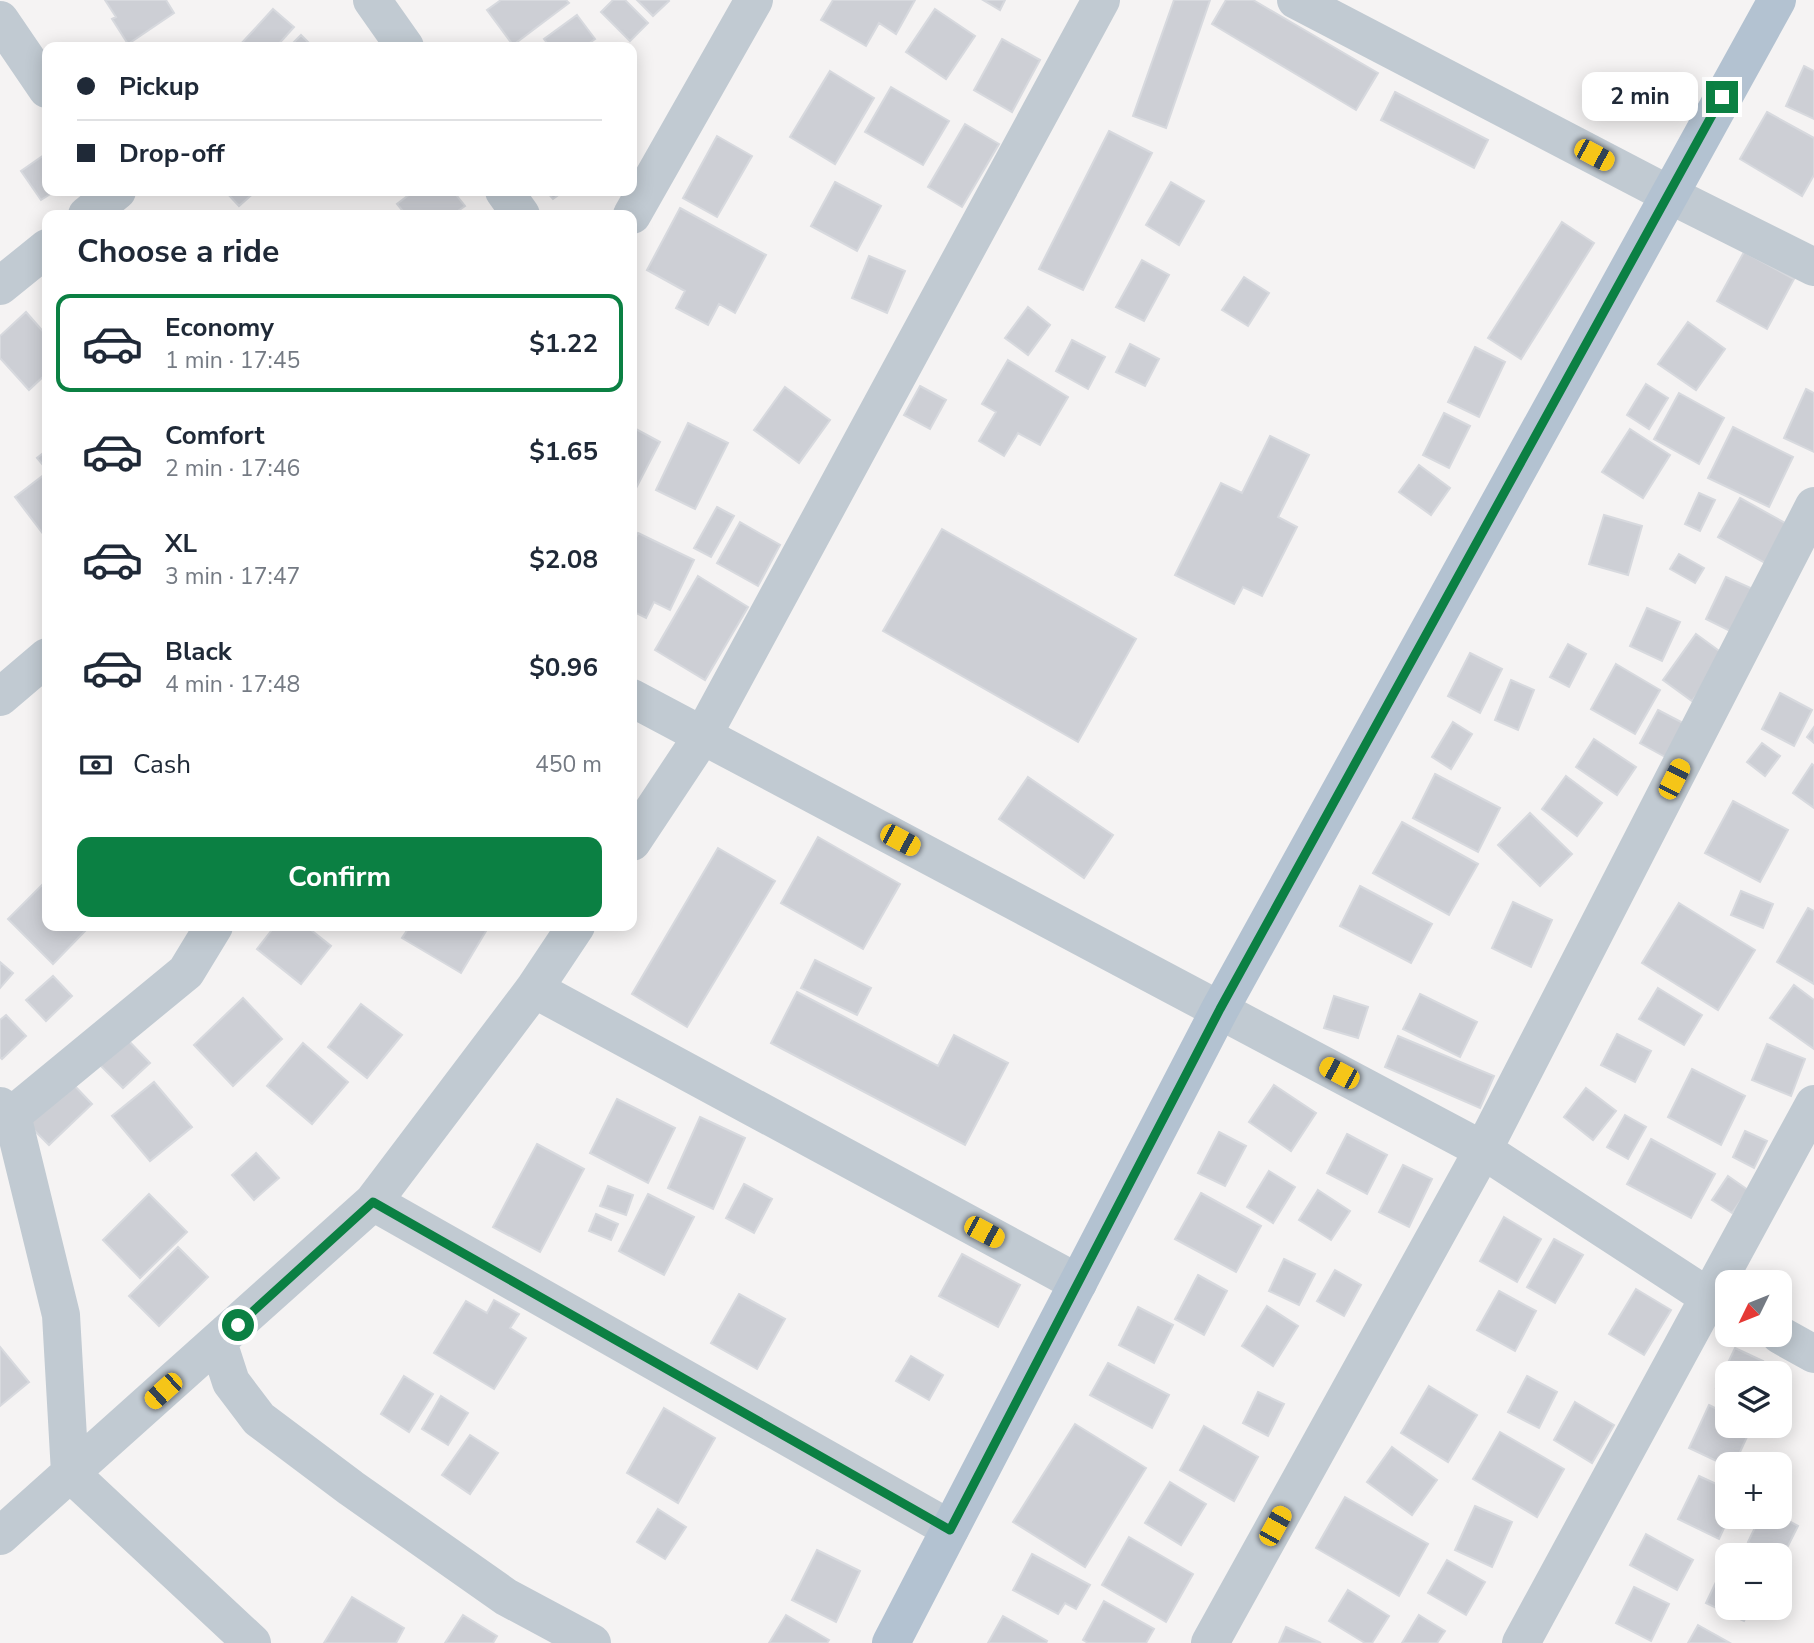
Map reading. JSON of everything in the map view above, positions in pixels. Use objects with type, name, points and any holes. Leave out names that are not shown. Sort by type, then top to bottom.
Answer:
[{"type":"main road","points":[[891,1643],[1220,1009],[1776,0]]},
{"type":"street","points":[[372,0],[401,42]]},
{"type":"street","points":[[637,835],[703,736],[1101,0]]},
{"type":"street","points":[[1296,0],[1814,267]]},
{"type":"street","points":[[635,210],[746,4]]},
{"type":"street","points":[[0,20],[42,82]]},
{"type":"street","points":[[94,210],[111,196]]},
{"type":"street","points":[[0,286],[42,252]]},
{"type":"street","points":[[1210,1643],[1483,1150],[1814,506]]},
{"type":"street","points":[[0,697],[42,661]]},
{"type":"street","points":[[637,701],[1483,1150],[1715,1300]]},
{"type":"street","points":[[211,931],[186,972],[4,1115],[61,1315],[71,1473],[252,1643]]},
{"type":"street","points":[[0,1536],[373,1202],[534,989],[573,931]]},
{"type":"street","points":[[534,989],[1078,1283]]},
{"type":"street","points":[[1734,1270],[1814,1104]]},
{"type":"street","points":[[373,1202],[950,1530]]},
{"type":"street","points":[[1521,1643],[1715,1307]]},
{"type":"street","points":[[219,1342],[231,1381],[259,1419],[351,1488],[506,1597],[592,1643]]},
{"type":"street","points":[[1792,1342],[1814,1354]]},
{"type":"building","points":[[105,0],[166,0],[174,13],[131,42],[127,42],[112,19],[116,17]]},
{"type":"building","points":[[501,0],[566,0],[569,3],[517,42],[511,42],[487,10]]},
{"type":"building","points":[[613,0],[625,0],[648,23],[630,41],[601,12]]},
{"type":"building","points":[[637,0],[668,0],[669,1],[653,16]]},
{"type":"building","points":[[833,0],[915,0],[896,34],[879,23],[866,46],[821,20]]},
{"type":"building","points":[[983,0],[1005,0],[1000,10]]},
{"type":"building","points":[[1174,0],[1210,0],[1166,128],[1133,116]]},
{"type":"building","points":[[1226,0],[1253,0],[1378,73],[1356,110],[1212,24]]},
{"type":"building","points":[[273,9],[294,27],[280,42],[243,42]]},
{"type":"building","points":[[935,9],[975,36],[946,79],[906,52]]},
{"type":"building","points":[[577,15],[595,39],[591,42],[546,42],[544,39]]},
{"type":"building","points":[[301,35],[308,42],[294,42]]},
{"type":"building","points":[[1002,39],[1040,60],[1012,112],[974,90]]},
{"type":"building","points":[[1804,66],[1814,71],[1814,119],[1786,106]]},
{"type":"building","points":[[830,71],[874,98],[835,164],[790,137]]},
{"type":"building","points":[[891,87],[949,121],[923,165],[865,132]]},
{"type":"building","points":[[1395,92],[1488,140],[1474,168],[1381,120]]},
{"type":"building","points":[[1767,112],[1814,138],[1814,175],[1802,196],[1740,159]]},
{"type":"building","points":[[965,124],[999,144],[962,207],[928,187]]},
{"type":"building","points":[[1109,131],[1152,153],[1083,290],[1039,269]]},
{"type":"building","points":[[717,136],[752,156],[717,217],[683,198]]},
{"type":"building","points":[[42,156],[42,196],[47,196],[41,200],[21,171]]},
{"type":"building","points":[[835,182],[881,206],[857,251],[811,226]]},
{"type":"building","points":[[1171,182],[1204,201],[1179,245],[1146,225]]},
{"type":"building","points":[[230,196],[250,196],[239,206]]},
{"type":"building","points":[[407,196],[457,196],[465,206],[459,210],[402,210],[397,204]]},
{"type":"building","points":[[680,208],[766,255],[735,313],[719,304],[708,325],[676,308],[685,291],[647,270]]},
{"type":"building","points":[[1562,222],[1594,243],[1521,359],[1488,338]]},
{"type":"building","points":[[1744,252],[1794,279],[1767,329],[1717,301]]},
{"type":"building","points":[[869,256],[905,271],[887,313],[852,298]]},
{"type":"building","points":[[1142,260],[1169,275],[1144,321],[1116,307]]},
{"type":"building","points":[[1244,277],[1269,293],[1248,326],[1222,310]]},
{"type":"building","points":[[1028,307],[1050,325],[1028,355],[1005,338]]},
{"type":"building","points":[[26,312],[42,330],[42,378],[29,390],[0,358],[0,336]]},
{"type":"building","points":[[1688,322],[1725,349],[1696,390],[1658,364]]},
{"type":"building","points":[[1072,340],[1105,357],[1088,389],[1056,371]]},
{"type":"building","points":[[1130,344],[1159,359],[1145,386],[1116,372]]},
{"type":"building","points":[[1475,347],[1505,362],[1479,417],[1448,402]]},
{"type":"building","points":[[1008,360],[1068,397],[1040,445],[1018,433],[1004,456],[979,441],[996,412],[982,404]]},
{"type":"building","points":[[1646,384],[1668,398],[1649,429],[1627,415]]},
{"type":"building","points":[[920,386],[946,400],[930,429],[904,415]]},
{"type":"building","points":[[785,387],[830,420],[799,463],[754,430]]},
{"type":"building","points":[[1806,389],[1814,393],[1814,452],[1784,438]]},
{"type":"building","points":[[1679,393],[1724,418],[1699,464],[1654,439]]},
{"type":"building","points":[[1444,413],[1470,426],[1449,468],[1423,455]]},
{"type":"building","points":[[688,423],[728,443],[695,509],[656,490]]},
{"type":"building","points":[[1733,427],[1793,457],[1769,507],[1708,478]]},
{"type":"building","points":[[1630,429],[1670,455],[1643,498],[1602,472]]},
{"type":"building","points":[[637,430],[660,442],[637,486]]},
{"type":"building","points":[[1270,436],[1309,455],[1278,517],[1297,527],[1262,596],[1243,587],[1234,604],[1175,575],[1221,483],[1242,493]]},
{"type":"building","points":[[1419,465],[1450,488],[1431,515],[1399,492]]},
{"type":"building","points":[[42,476],[42,532],[15,497]]},
{"type":"building","points":[[1699,493],[1715,500],[1700,531],[1685,524]]},
{"type":"building","points":[[1740,498],[1787,524],[1765,563],[1718,537]]},
{"type":"building","points":[[717,507],[734,516],[711,557],[694,548]]},
{"type":"building","points":[[1604,515],[1642,526],[1628,575],[1589,564]]},
{"type":"building","points":[[740,522],[780,545],[758,586],[717,563]]},
{"type":"building","points":[[942,529],[1136,639],[1078,742],[883,631]]},
{"type":"building","points":[[638,533],[694,560],[670,610],[654,602],[646,618],[637,614]]},
{"type":"building","points":[[1679,554],[1704,568],[1695,583],[1670,569]]},
{"type":"building","points":[[698,576],[748,607],[705,680],[655,650]]},
{"type":"building","points":[[1726,577],[1755,590],[1734,633],[1706,619]]},
{"type":"building","points":[[1647,608],[1680,622],[1662,661],[1630,646]]},
{"type":"building","points":[[1696,634],[1726,656],[1692,701],[1663,680]]},
{"type":"building","points":[[1568,644],[1586,654],[1569,687],[1550,677]]},
{"type":"building","points":[[1470,653],[1502,669],[1480,713],[1448,696]]},
{"type":"building","points":[[1616,664],[1660,690],[1635,734],[1591,709]]},
{"type":"building","points":[[1511,680],[1534,690],[1518,730],[1495,720]]},
{"type":"building","points":[[1780,693],[1812,710],[1794,746],[1762,729]]},
{"type":"building","points":[[1658,710],[1685,724],[1667,758],[1640,743]]},
{"type":"building","points":[[1453,722],[1472,734],[1451,769],[1432,757]]},
{"type":"building","points":[[1814,727],[1814,743],[1807,737]]},
{"type":"building","points":[[1594,739],[1636,767],[1617,795],[1576,767]]},
{"type":"building","points":[[1762,743],[1780,756],[1765,776],[1747,762]]},
{"type":"building","points":[[1812,764],[1814,766],[1814,808],[1793,793]]},
{"type":"building","points":[[1435,774],[1500,808],[1478,852],[1413,818]]},
{"type":"building","points":[[1566,776],[1602,803],[1577,836],[1542,809]]},
{"type":"building","points":[[1028,777],[1113,835],[1084,878],[999,819]]},
{"type":"building","points":[[1733,801],[1788,830],[1760,882],[1705,853]]},
{"type":"building","points":[[1530,813],[1572,854],[1540,886],[1498,845]]},
{"type":"building","points":[[1402,822],[1478,864],[1449,915],[1373,873]]},
{"type":"building","points":[[818,837],[900,884],[863,949],[781,903]]},
{"type":"building","points":[[718,848],[775,881],[687,1027],[632,994]]},
{"type":"building","points":[[42,885],[42,931],[85,931],[53,964],[8,919]]},
{"type":"building","points":[[1360,886],[1432,924],[1411,963],[1340,926]]},
{"type":"building","points":[[1741,891],[1773,904],[1763,928],[1731,915]]},
{"type":"building","points":[[1513,902],[1552,920],[1531,967],[1492,948]]},
{"type":"building","points":[[1679,903],[1755,950],[1718,1010],[1642,963]]},
{"type":"building","points":[[1808,908],[1814,911],[1814,984],[1777,962]]},
{"type":"building","points":[[271,931],[312,931],[331,946],[301,984],[257,949]]},
{"type":"building","points":[[407,931],[486,931],[461,973],[402,938]]},
{"type":"building","points":[[815,960],[871,988],[857,1015],[801,988]]},
{"type":"building","points":[[0,962],[13,973],[0,988]]},
{"type":"building","points":[[53,976],[72,996],[46,1021],[26,1000]]},
{"type":"building","points":[[1794,985],[1814,1000],[1814,1049],[1770,1018]]},
{"type":"building","points":[[1658,988],[1702,1015],[1684,1045],[1639,1019]]},
{"type":"building","points":[[797,992],[938,1066],[954,1035],[1008,1063],[965,1145],[771,1043]]},
{"type":"building","points":[[1420,994],[1477,1022],[1460,1057],[1403,1029]]},
{"type":"building","points":[[1334,996],[1368,1007],[1358,1038],[1324,1028]]},
{"type":"building","points":[[243,998],[282,1039],[233,1086],[194,1045]]},
{"type":"building","points":[[361,1004],[402,1035],[367,1078],[328,1047]]},
{"type":"building","points":[[6,1015],[26,1036],[2,1059],[0,1020]]},
{"type":"building","points":[[1617,1034],[1651,1051],[1635,1082],[1601,1065]]},
{"type":"building","points":[[124,1036],[150,1063],[123,1088],[97,1062]]},
{"type":"building","points":[[1398,1036],[1494,1076],[1480,1108],[1385,1067]]},
{"type":"building","points":[[303,1043],[348,1082],[312,1124],[267,1086]]},
{"type":"building","points":[[1767,1044],[1805,1059],[1791,1096],[1752,1080]]},
{"type":"building","points":[[1692,1069],[1745,1096],[1721,1145],[1668,1117]]},
{"type":"building","points":[[71,1082],[92,1104],[49,1145],[28,1124]]},
{"type":"building","points":[[154,1082],[192,1127],[150,1161],[112,1116]]},
{"type":"building","points":[[1274,1085],[1316,1113],[1291,1151],[1249,1122]]},
{"type":"building","points":[[1586,1088],[1616,1111],[1593,1140],[1564,1117]]},
{"type":"building","points":[[617,1099],[675,1128],[648,1183],[590,1153]]},
{"type":"building","points":[[1625,1115],[1646,1127],[1628,1159],[1607,1147]]},
{"type":"building","points":[[700,1117],[745,1138],[713,1209],[668,1188]]},
{"type":"building","points":[[1745,1131],[1767,1141],[1754,1168],[1733,1157]]},
{"type":"building","points":[[1219,1132],[1246,1146],[1225,1186],[1198,1173]]},
{"type":"building","points":[[1347,1134],[1387,1155],[1367,1194],[1327,1173]]},
{"type":"building","points":[[1651,1139],[1715,1174],[1691,1218],[1627,1184]]},
{"type":"building","points":[[537,1144],[584,1169],[540,1252],[493,1227]]},
{"type":"building","points":[[256,1153],[279,1178],[254,1200],[232,1175]]},
{"type":"building","points":[[1403,1165],[1432,1179],[1409,1227],[1379,1212]]},
{"type":"building","points":[[1269,1171],[1295,1187],[1273,1223],[1247,1207]]},
{"type":"building","points":[[1728,1176],[1748,1190],[1732,1213],[1712,1200]]},
{"type":"building","points":[[744,1184],[772,1199],[754,1233],[726,1218]]},
{"type":"building","points":[[608,1186],[633,1195],[626,1215],[600,1206]]},
{"type":"building","points":[[1318,1190],[1350,1211],[1331,1240],[1299,1220]]},
{"type":"building","points":[[1201,1193],[1261,1226],[1236,1272],[1175,1239]]},
{"type":"building","points":[[149,1194],[187,1232],[140,1278],[103,1240]]},
{"type":"building","points":[[648,1194],[694,1217],[664,1275],[619,1251]]},
{"type":"building","points":[[596,1214],[618,1224],[611,1240],[589,1231]]},
{"type":"building","points":[[1504,1217],[1541,1239],[1517,1282],[1480,1261]]},
{"type":"building","points":[[1554,1239],[1583,1255],[1555,1303],[1527,1287]]},
{"type":"building","points":[[178,1247],[208,1277],[159,1326],[129,1296]]},
{"type":"building","points":[[962,1254],[1020,1285],[998,1327],[939,1296]]},
{"type":"building","points":[[1284,1259],[1315,1274],[1299,1305],[1269,1291]]},
{"type":"building","points":[[1335,1270],[1361,1285],[1344,1316],[1317,1301]]},
{"type":"building","points":[[1198,1275],[1227,1291],[1204,1335],[1175,1319]]},
{"type":"building","points":[[1636,1289],[1671,1310],[1644,1355],[1609,1334]]},
{"type":"building","points":[[1499,1291],[1536,1311],[1515,1351],[1477,1330]]},
{"type":"building","points":[[739,1294],[785,1319],[757,1369],[711,1343]]},
{"type":"building","points":[[494,1300],[519,1314],[510,1328],[526,1338],[494,1389],[434,1353],[466,1301],[487,1313]]},
{"type":"building","points":[[1267,1306],[1298,1326],[1273,1366],[1242,1346]]},
{"type":"building","points":[[1138,1307],[1173,1325],[1154,1363],[1119,1345]]},
{"type":"building","points":[[0,1347],[29,1382],[0,1406]]},
{"type":"building","points":[[1735,1348],[1763,1361],[1729,1361]]},
{"type":"building","points":[[911,1356],[943,1375],[929,1400],[896,1381]]},
{"type":"building","points":[[1108,1363],[1169,1395],[1152,1428],[1090,1395]]},
{"type":"building","points":[[404,1376],[433,1394],[409,1432],[381,1414]]},
{"type":"building","points":[[1527,1376],[1557,1392],[1539,1428],[1508,1412]]},
{"type":"building","points":[[1429,1386],[1477,1415],[1448,1462],[1401,1433]]},
{"type":"building","points":[[1258,1392],[1284,1404],[1268,1436],[1243,1423]]},
{"type":"building","points":[[441,1396],[468,1413],[448,1445],[422,1429]]},
{"type":"building","points":[[1575,1402],[1614,1425],[1592,1463],[1554,1440]]},
{"type":"building","points":[[1709,1405],[1715,1408],[1715,1438],[1746,1438],[1740,1452],[1715,1452],[1715,1460],[1689,1448]]},
{"type":"building","points":[[664,1408],[715,1438],[678,1503],[627,1473]]},
{"type":"building","points":[[1075,1424],[1146,1468],[1085,1567],[1013,1522]]},
{"type":"building","points":[[1204,1426],[1258,1457],[1234,1501],[1180,1470]]},
{"type":"building","points":[[1500,1432],[1564,1469],[1537,1517],[1473,1479]]},
{"type":"building","points":[[470,1435],[498,1453],[470,1494],[442,1475]]},
{"type":"building","points":[[1392,1447],[1437,1480],[1412,1515],[1367,1482]]},
{"type":"building","points":[[1699,1476],[1715,1483],[1715,1529],[1724,1529],[1719,1539],[1678,1519]]},
{"type":"building","points":[[1170,1482],[1206,1504],[1181,1545],[1145,1523]]},
{"type":"building","points":[[1345,1497],[1428,1544],[1399,1596],[1316,1548]]},
{"type":"building","points":[[1475,1506],[1512,1522],[1492,1567],[1455,1550]]},
{"type":"building","points":[[658,1509],[686,1527],[665,1559],[637,1542]]},
{"type":"building","points":[[1792,1523],[1798,1526],[1790,1543],[1748,1542],[1754,1529],[1792,1529]]},
{"type":"building","points":[[1646,1534],[1693,1560],[1677,1590],[1630,1565]]},
{"type":"building","points":[[1129,1537],[1193,1574],[1166,1622],[1102,1585]]},
{"type":"building","points":[[817,1550],[860,1571],[836,1622],[792,1600]]},
{"type":"building","points":[[1032,1554],[1090,1585],[1076,1609],[1065,1603],[1058,1614],[1013,1590]]},
{"type":"building","points":[[1447,1560],[1485,1582],[1466,1615],[1428,1593]]},
{"type":"building","points":[[1715,1584],[1715,1607],[1706,1603]]},
{"type":"building","points":[[1634,1587],[1669,1604],[1651,1641],[1616,1623]]},
{"type":"building","points":[[1348,1590],[1389,1616],[1372,1643],[1365,1643],[1329,1621]]},
{"type":"building","points":[[352,1597],[404,1628],[396,1643],[324,1643]]},
{"type":"building","points":[[1104,1601],[1154,1629],[1146,1643],[1088,1643],[1083,1640]]},
{"type":"building","points":[[463,1615],[497,1636],[493,1643],[445,1643]]},
{"type":"building","points":[[786,1615],[829,1640],[827,1643],[769,1643]]},
{"type":"building","points":[[1419,1615],[1445,1631],[1437,1643],[1402,1643]]},
{"type":"building","points":[[1003,1616],[1047,1641],[1046,1643],[988,1643]]},
{"type":"building","points":[[1698,1625],[1730,1643],[1688,1643]]},
{"type":"building","points":[[1286,1627],[1321,1643],[1279,1643]]},
{"type":"route","points":[[238,1325],[373,1202],[950,1530],[1220,1009],[1722,97]]}]
